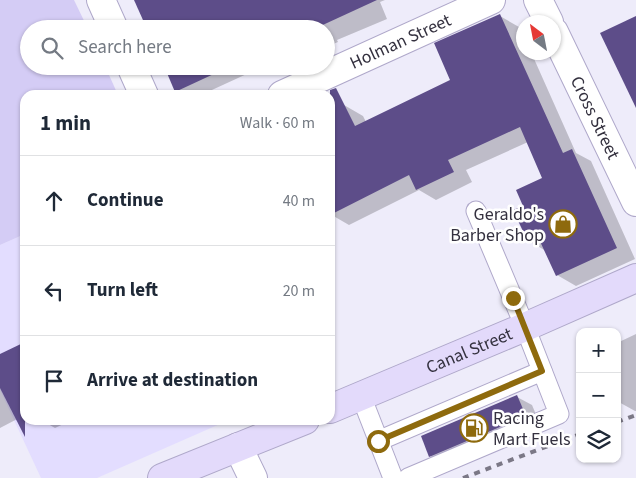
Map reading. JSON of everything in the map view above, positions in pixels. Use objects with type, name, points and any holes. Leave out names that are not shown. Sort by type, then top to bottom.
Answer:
[{"type":"street","points":[[100,0],[110,20]]},
{"type":"street","name":"Holman Street","points":[[335,71],[490,0]]},
{"type":"street","points":[[538,0],[546,15]]},
{"type":"street","name":"Cross Street","points":[[561,47],[636,202]]},
{"type":"street","points":[[135,75],[142,90]]},
{"type":"street","name":"Holman Street","points":[[293,90],[326,75]]},
{"type":"street","name":"Canal Street","points":[[335,407],[636,278]]},
{"type":"street","points":[[162,478],[289,425]]},
{"type":"street","points":[[238,447],[253,478]]},
{"type":"lane","points":[[408,478],[559,414],[476,211]]},
{"type":"lane","points":[[378,441],[542,371]]},
{"type":"lane","points":[[361,396],[393,478]]},
{"type":"shaded area","points":[[0,0],[74,0],[84,20],[20,20],[20,75],[109,75],[116,90],[20,90],[20,236],[0,245]]},
{"type":"shaded area","points":[[20,236],[20,425],[218,425],[97,478],[41,478],[0,390],[0,245]]},
{"type":"building","points":[[134,0],[377,0],[334,20],[143,20]]},
{"type":"building","points":[[500,14],[516,49],[516,60],[521,60],[563,153],[572,149],[617,248],[556,276],[538,237],[528,242],[513,210],[523,206],[516,190],[542,178],[520,127],[448,160],[454,172],[416,190],[409,175],[335,212],[335,90],[330,90],[336,88],[355,126],[450,80],[434,43]]},
{"type":"building","points":[[636,16],[636,108],[600,33]]},
{"type":"building","points":[[168,75],[212,75],[179,90],[174,90]]},
{"type":"building","points":[[20,344],[20,425],[25,425],[25,437],[0,388],[0,354]]},
{"type":"building","name":"Racing Mart Fuels","points":[[517,395],[526,416],[429,457],[421,436]]},
{"type":"railway","points":[[621,421],[636,415]]},
{"type":"railway","points":[[463,478],[576,436]]},
{"type":"place","name":"Geraldo's Barber Shop","points":[[563,224]]},
{"type":"place","name":"Racing Mart Fuels","points":[[474,428]]},
{"type":"route","points":[[378,441],[542,371],[513,298]]}]
